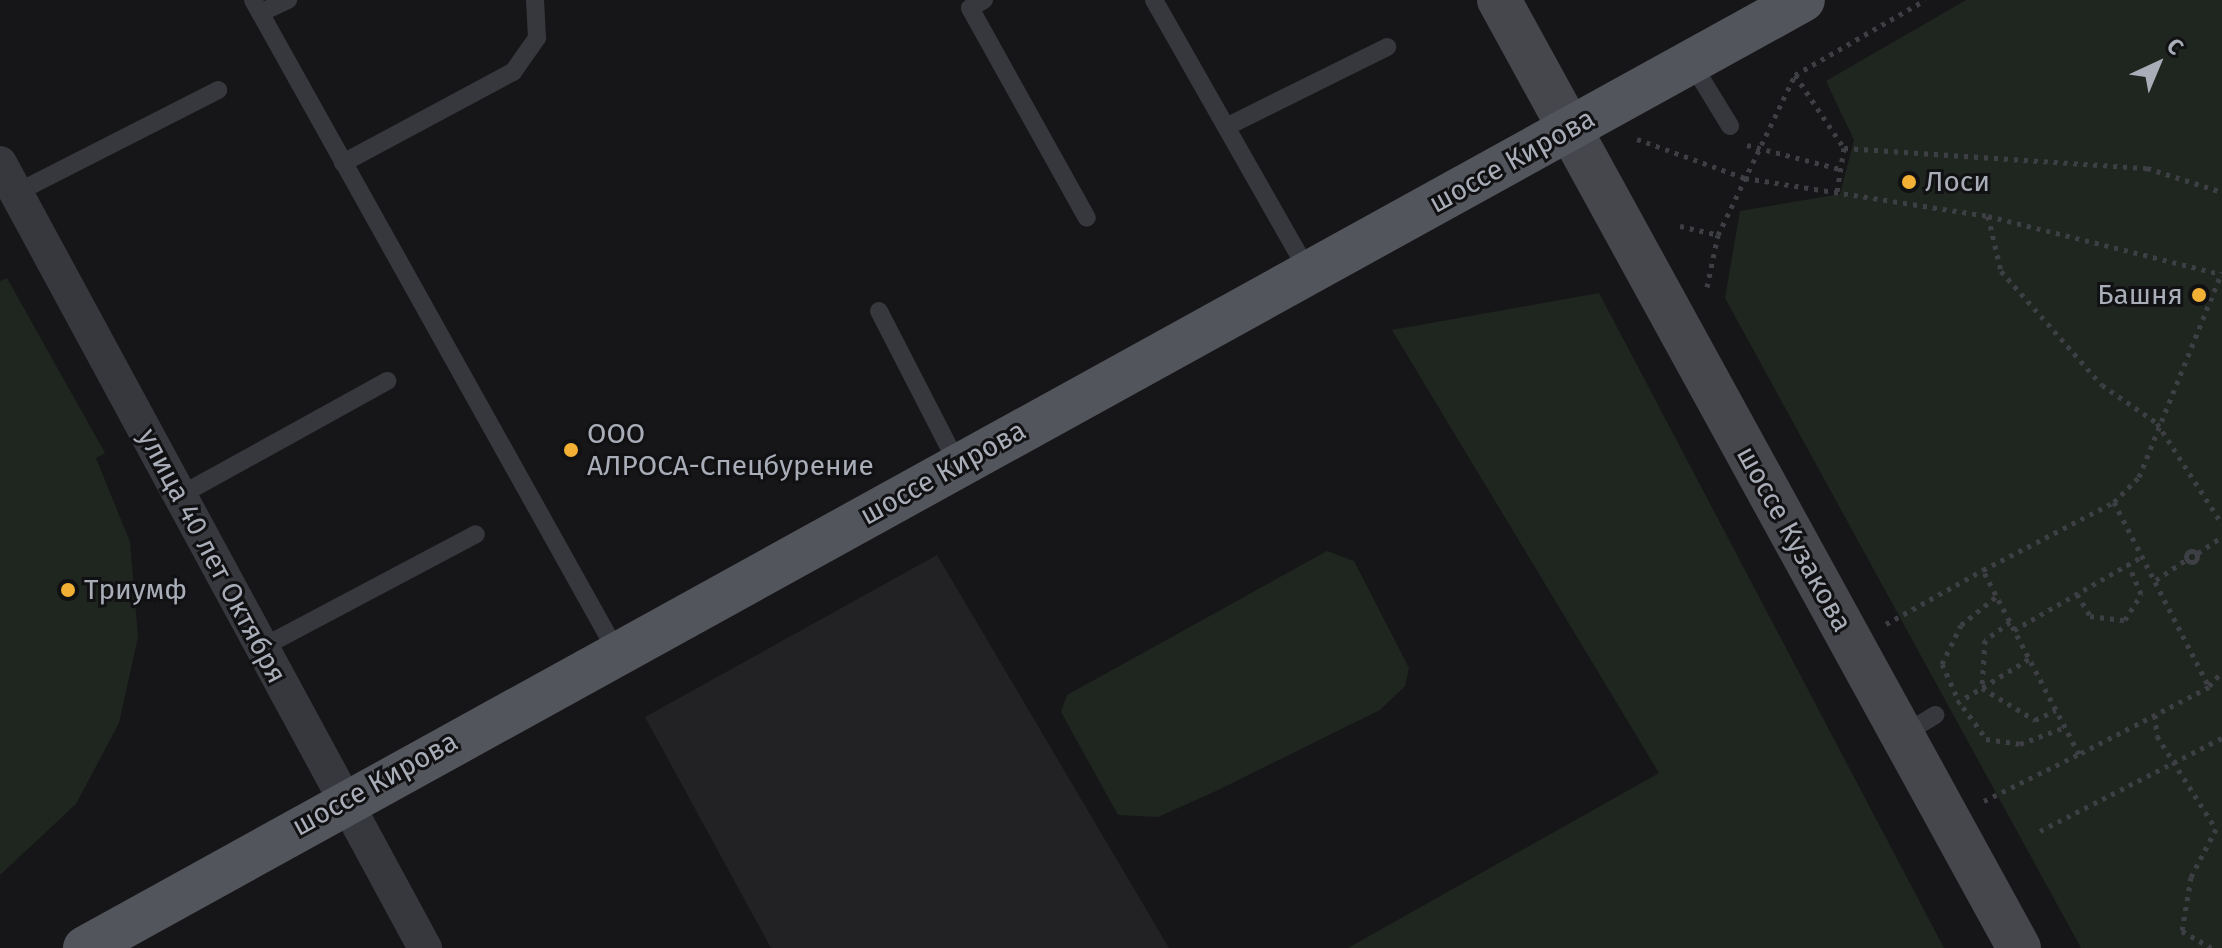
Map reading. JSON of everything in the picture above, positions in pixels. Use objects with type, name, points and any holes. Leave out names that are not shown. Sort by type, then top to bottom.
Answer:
[{"type":"main road","name":"шоссе Кузакова","points":[[1499,0],[1570,130],[1918,725],[2019,948]]},
{"type":"main road","name":"шоссе Кирова","points":[[85,948],[344,801],[1803,0]]},
{"type":"street","name":"улица 40 лет Октября","points":[[0,163],[425,948]]},
{"type":"lane","points":[[288,0],[256,7],[617,652]]},
{"type":"lane","points":[[343,163],[513,72],[537,38],[535,0]]},
{"type":"lane","points":[[984,0],[970,8],[1087,218]]},
{"type":"lane","points":[[1154,0],[1309,273]]},
{"type":"lane","points":[[1226,127],[1387,47]]},
{"type":"lane","points":[[1691,62],[1730,126]]},
{"type":"lane","points":[[16,193],[218,90]]},
{"type":"lane","points":[[879,311],[958,465]]},
{"type":"lane","points":[[179,496],[387,381]]},
{"type":"lane","points":[[261,648],[476,534]]},
{"type":"path","points":[[1707,287],[1718,235],[1795,75],[1925,0]]},
{"type":"path","points":[[1795,75],[1844,148],[1837,192]]},
{"type":"path","points":[[1637,139],[1745,178],[1988,216],[2222,274],[2157,423],[2139,477],[2114,502],[1886,624]]},
{"type":"path","points":[[1844,148],[2147,168],[2222,192]]},
{"type":"path","points":[[1771,152],[1840,169]]},
{"type":"path","points":[[1988,216],[2001,271],[2102,385],[2157,423],[2222,524]]},
{"type":"path","points":[[1680,226],[1718,235]]},
{"type":"path","points":[[2114,502],[2209,687]]},
{"type":"path","points":[[2156,580],[2222,537]]},
{"type":"path","points":[[2014,630],[2143,556]]},
{"type":"path","points":[[2077,594],[2090,616],[2125,620],[2141,594],[2136,576],[2128,564]]},
{"type":"path","points":[[1983,570],[2079,754]]},
{"type":"path","points":[[1997,596],[1961,625],[1942,664],[1959,701],[1986,739],[2020,744],[2065,727]]},
{"type":"path","points":[[1982,688],[1985,640],[2010,622]]},
{"type":"path","points":[[1918,725],[2029,659]]},
{"type":"path","points":[[1981,803],[2209,687],[2222,672]]},
{"type":"path","points":[[1982,688],[2035,720],[2056,710]]},
{"type":"path","points":[[2155,715],[2157,736],[2216,829],[2191,877],[2182,931],[2212,948]]},
{"type":"path","points":[[2040,831],[2222,738]]},
{"type":"shaded area","points":[[1966,0],[2222,0],[2222,948],[2081,948],[1725,298],[1740,211],[1840,194],[1854,140],[1826,81]]},
{"type":"shaded area","name":"Триумф","points":[[7,278],[105,453],[96,458],[130,542],[138,637],[119,723],[76,804],[0,875],[0,281]]},
{"type":"shaded area","points":[[1599,293],[1944,948],[1348,948],[1659,773],[1392,330]]},
{"type":"shaded area","points":[[1327,551],[1354,561],[1409,668],[1405,686],[1380,710],[1216,791],[1158,817],[1118,815],[1061,712],[1067,695]]},
{"type":"shaded area","points":[[937,555],[1169,948],[771,948],[645,717]]},
{"type":"place","name":"Лоси","points":[[1909,182]]},
{"type":"place","name":"Башня","points":[[2199,295]]},
{"type":"place","name":"ООО АЛРОСА-Спецбурение","points":[[571,450]]},
{"type":"place","name":"Триумф","points":[[68,590]]}]
